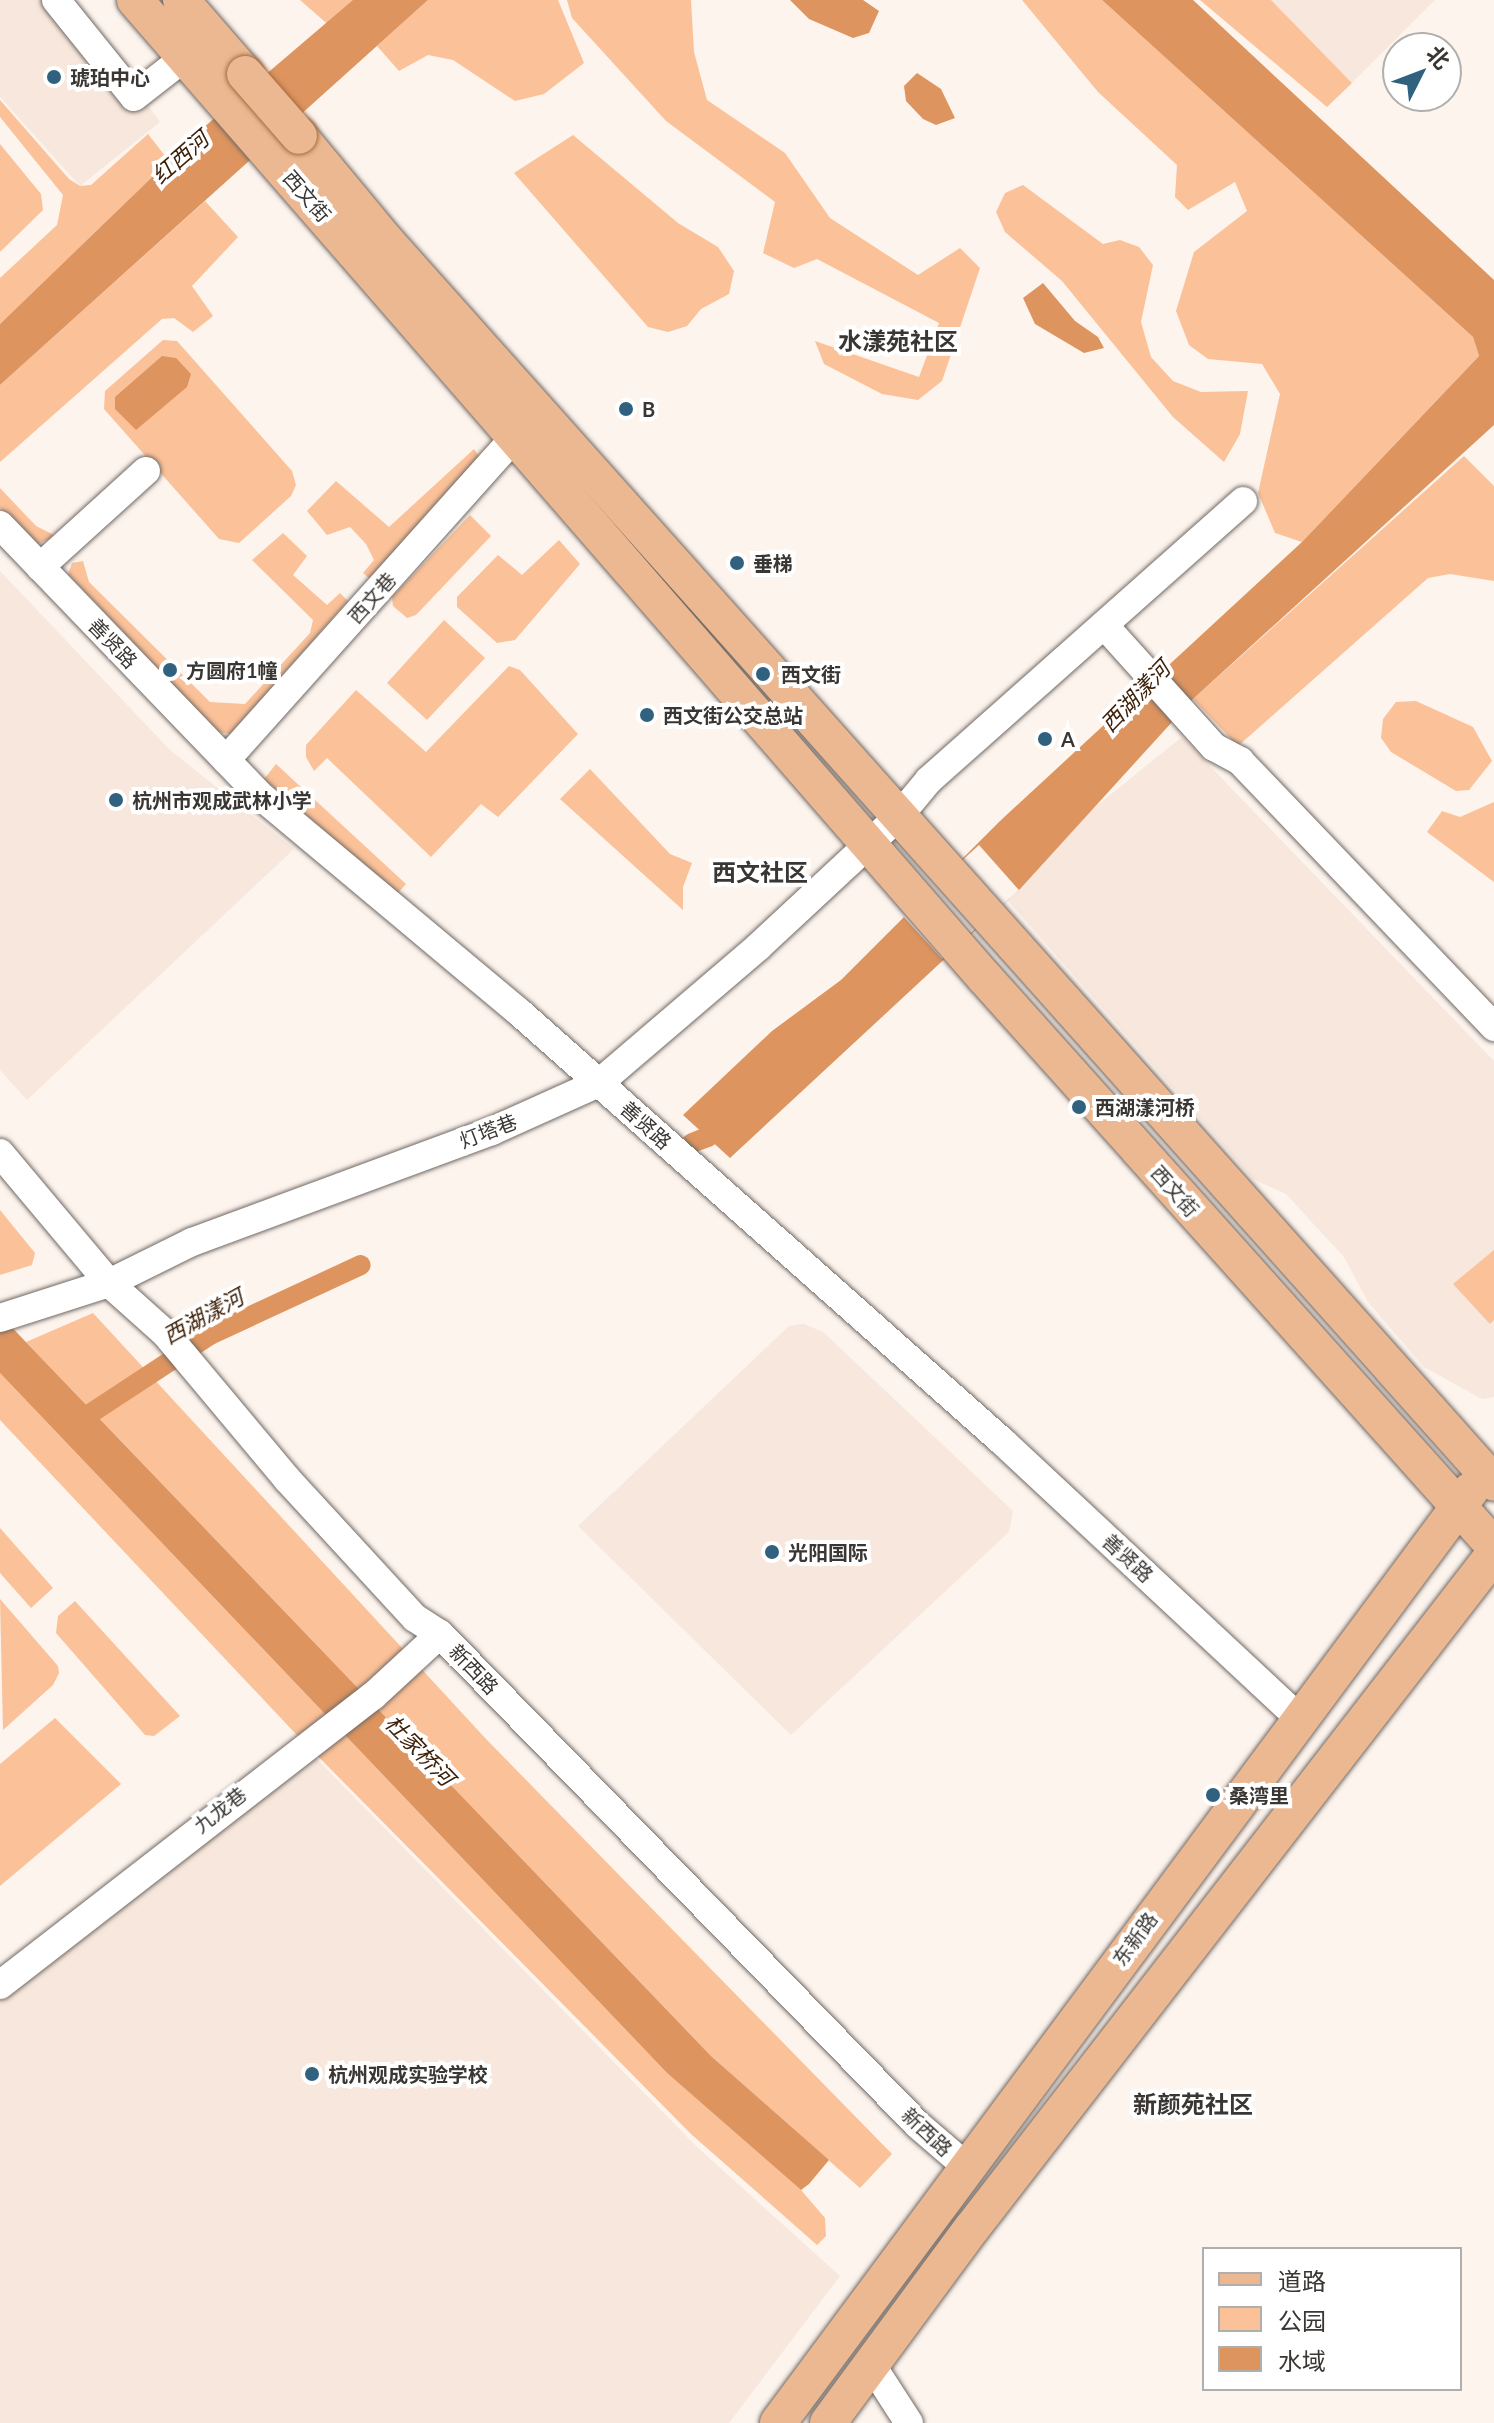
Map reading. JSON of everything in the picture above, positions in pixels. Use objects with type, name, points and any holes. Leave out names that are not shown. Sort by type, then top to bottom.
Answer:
[{"type":"main road","name":"西文街","points":[[135,0],[185,57],[235,88],[299,136],[386,241],[947,871],[1491,1470]]},
{"type":"main road","name":"西文街","points":[[181,0],[235,88],[266,150],[517,435],[957,945],[1494,1546]]},
{"type":"main road","name":"东新路","points":[[778,2423],[1300,1719],[1458,1508],[1491,1470]]},
{"type":"main road","points":[[828,2423],[1494,1554]]},
{"type":"street","points":[[56,0],[134,97],[185,57]]},
{"type":"street","name":"西文巷","points":[[226,760],[517,435]]},
{"type":"street","points":[[40,567],[146,471]]},
{"type":"street","name":"灯塔巷","points":[[5,1317],[109,1283],[192,1242],[492,1131],[599,1083],[869,844],[899,816],[929,780],[1243,501]]},
{"type":"street","name":"善贤路","points":[[0,525],[263,798],[599,1083],[1003,1442],[1300,1719]]},
{"type":"street","points":[[1104,625],[1214,747],[1240,761],[1494,1027]]},
{"type":"street","name":"新西路","points":[[0,1153],[109,1283],[165,1333],[297,1491],[415,1618],[440,1634],[918,2125],[968,2168]]},
{"type":"street","name":"九龙巷","points":[[0,1985],[296,1751],[373,1696],[440,1634]]},
{"type":"street","points":[[871,2364],[909,2423]]},
{"type":"shaded area","points":[[0,0],[71,0],[160,122],[80,186],[0,97]]},
{"type":"shaded area","points":[[1271,0],[1435,0],[1403,32],[1382,32],[1382,53],[1352,83]]},
{"type":"shaded area","name":"杭州市观成武林小学","points":[[0,571],[170,750],[294,849],[27,1100],[0,1070]]},
{"type":"shaded area","points":[[1182,737],[1494,1061],[1494,1397],[1482,1399],[1424,1367],[1368,1302],[1344,1257],[1286,1194],[1253,1179],[996,887]]},
{"type":"shaded area","points":[[804,1324],[823,1332],[1013,1511],[1009,1532],[791,1735],[578,1526],[789,1326]]},
{"type":"shaded area","name":"杭州观成实验学校","points":[[308,1750],[697,2147],[840,2276],[729,2423],[0,2423],[0,2000],[46,1956]]},
{"type":"green space","points":[[300,0],[362,0],[332,28]]},
{"type":"green space","points":[[428,0],[558,0],[584,63],[544,94],[515,101],[453,60],[428,55],[399,71],[377,46]]},
{"type":"green space","points":[[567,0],[691,0],[694,52],[707,100],[785,153],[830,218],[918,275],[960,248],[980,268],[942,381],[918,400],[882,394],[824,364],[815,341],[919,377],[939,323],[817,259],[794,268],[763,253],[775,202],[666,121],[572,18]]},
{"type":"green space","points":[[1022,0],[1102,0],[1473,337],[1479,356],[1302,542],[1275,533],[1258,493],[1280,394],[1262,364],[1208,359],[1189,345],[1176,311],[1194,252],[1247,211],[1235,182],[1188,210],[1175,197],[1177,165],[1098,92]]},
{"type":"green space","points":[[1200,0],[1271,0],[1352,83],[1327,107]]},
{"type":"green space","points":[[0,100],[69,179],[80,186],[91,185],[148,134],[169,161],[0,324],[0,278],[57,225],[63,195],[0,117]]},
{"type":"green space","points":[[573,135],[678,223],[718,247],[734,271],[729,294],[701,309],[687,326],[668,332],[648,327],[514,173]]},
{"type":"green space","points":[[0,144],[41,194],[43,210],[0,252]]},
{"type":"green space","points":[[1023,185],[1103,244],[1120,240],[1139,247],[1153,265],[1141,322],[1151,357],[1173,381],[1201,392],[1248,391],[1240,434],[1224,462],[1173,417],[1062,281],[1005,232],[996,212],[1005,193]]},
{"type":"green space","points":[[205,201],[238,237],[192,286],[213,316],[193,332],[174,318],[162,319],[0,462],[0,385]]},
{"type":"green space","points":[[163,340],[177,341],[292,471],[296,485],[291,496],[239,543],[219,539],[104,409],[105,391]]},
{"type":"green space","points":[[474,449],[479,456],[370,579],[363,573],[374,560],[366,544],[350,527],[327,535],[307,511],[336,481],[389,527]]},
{"type":"green space","points":[[1464,456],[1494,486],[1494,581],[1450,574],[1428,578],[1238,746],[1193,699]]},
{"type":"green space","points":[[0,488],[36,526],[56,536],[35,545],[0,508]]},
{"type":"green space","points":[[470,515],[491,536],[416,615],[407,618],[393,606],[392,597]]},
{"type":"green space","points":[[283,533],[307,556],[293,575],[327,605],[340,593],[348,601],[230,734],[218,732],[68,574],[72,563],[83,561],[89,582],[210,702],[245,704],[310,633],[313,620],[252,560]]},
{"type":"green space","points":[[559,540],[580,564],[515,640],[497,643],[457,607],[457,597],[498,555],[522,575]]},
{"type":"green space","points":[[444,620],[485,658],[427,720],[387,683]]},
{"type":"green space","points":[[509,666],[520,670],[578,734],[498,817],[481,804],[431,857],[327,758],[314,771],[306,757],[306,745],[356,690],[426,752]]},
{"type":"green space","points":[[1416,701],[1473,727],[1492,761],[1469,790],[1456,791],[1391,752],[1381,738],[1383,719],[1396,702]]},
{"type":"green space","points":[[276,764],[406,884],[396,895],[264,779]]},
{"type":"green space","points":[[590,769],[670,854],[692,863],[683,887],[683,910],[560,799]]},
{"type":"green space","points":[[1494,802],[1494,882],[1427,832],[1442,811],[1460,817]]},
{"type":"green space","points":[[0,1210],[35,1253],[32,1265],[0,1275]]},
{"type":"green space","points":[[1494,1250],[1494,1320],[1490,1324],[1453,1284]]},
{"type":"green space","points":[[93,1313],[487,1740],[892,2154],[860,2188],[711,2056],[26,1342]]},
{"type":"green space","points":[[0,1373],[667,2073],[801,2190],[825,2218],[826,2236],[817,2245],[691,2134],[293,1731],[0,1420]]},
{"type":"green space","points":[[0,1528],[53,1588],[31,1608],[0,1573]]},
{"type":"green space","points":[[0,1599],[58,1666],[59,1673],[53,1685],[3,1730]]},
{"type":"green space","points":[[75,1601],[180,1716],[154,1736],[145,1735],[56,1633],[58,1616]]},
{"type":"green space","points":[[55,1718],[121,1784],[0,1886],[0,1764]]},
{"type":"water","name":"红西河","points":[[353,0],[428,0],[0,385],[0,324],[203,128]]},
{"type":"water","points":[[790,0],[863,0],[879,11],[869,33],[853,38],[809,19]]},
{"type":"water","points":[[1102,0],[1193,0],[1494,280],[1494,425],[1193,699],[1020,889],[730,1158],[683,1115],[772,1031],[841,980],[1000,821],[1302,542],[1479,356],[1473,337]]},
{"type":"water","points":[[917,73],[941,89],[955,118],[936,125],[923,119],[906,101],[904,86]]},
{"type":"water","points":[[1043,283],[1075,321],[1098,337],[1104,348],[1084,353],[1035,324],[1023,298]]},
{"type":"water","points":[[162,356],[176,358],[191,374],[187,387],[136,430],[115,409],[115,397]]},
{"type":"water","points":[[0,1315],[711,2056],[829,2160],[809,2184],[801,2190],[667,2073],[0,1373]]},
{"type":"pier","points":[[979,845],[1019,890],[942,959],[902,915]]},
{"type":"waterway","name":"西湖漾河","points":[[692,1143],[708,1137],[727,1118]]},
{"type":"waterway","name":"西湖漾河","points":[[76,1423],[210,1335],[361,1265]]},
{"type":"place","name":"琥珀中心","points":[[54,77]]},
{"type":"place","name":"B","points":[[626,409]]},
{"type":"place","name":"垂梯","points":[[737,563]]},
{"type":"place","name":"方圆府1幢","points":[[170,670]]},
{"type":"place","name":"西文街","points":[[763,674]]},
{"type":"place","name":"西文街公交总站","points":[[647,715]]},
{"type":"place","name":"A","points":[[1045,739]]},
{"type":"place","name":"杭州市观成武林小学","points":[[116,800]]},
{"type":"place","name":"西湖漾河桥","points":[[1079,1107]]},
{"type":"place","name":"光阳国际","points":[[772,1552]]},
{"type":"place","name":"桑湾里","points":[[1213,1795]]},
{"type":"place","name":"杭州观成实验学校","points":[[312,2074]]},
{"type":"district","name":"水漾苑社区","points":[[898,341]]},
{"type":"district","name":"西文社区","points":[[760,872]]},
{"type":"district","name":"新颜苑社区","points":[[1193,2104]]},
{"type":"water label","name":"杜家桥河","points":[[420,1750]]}]
